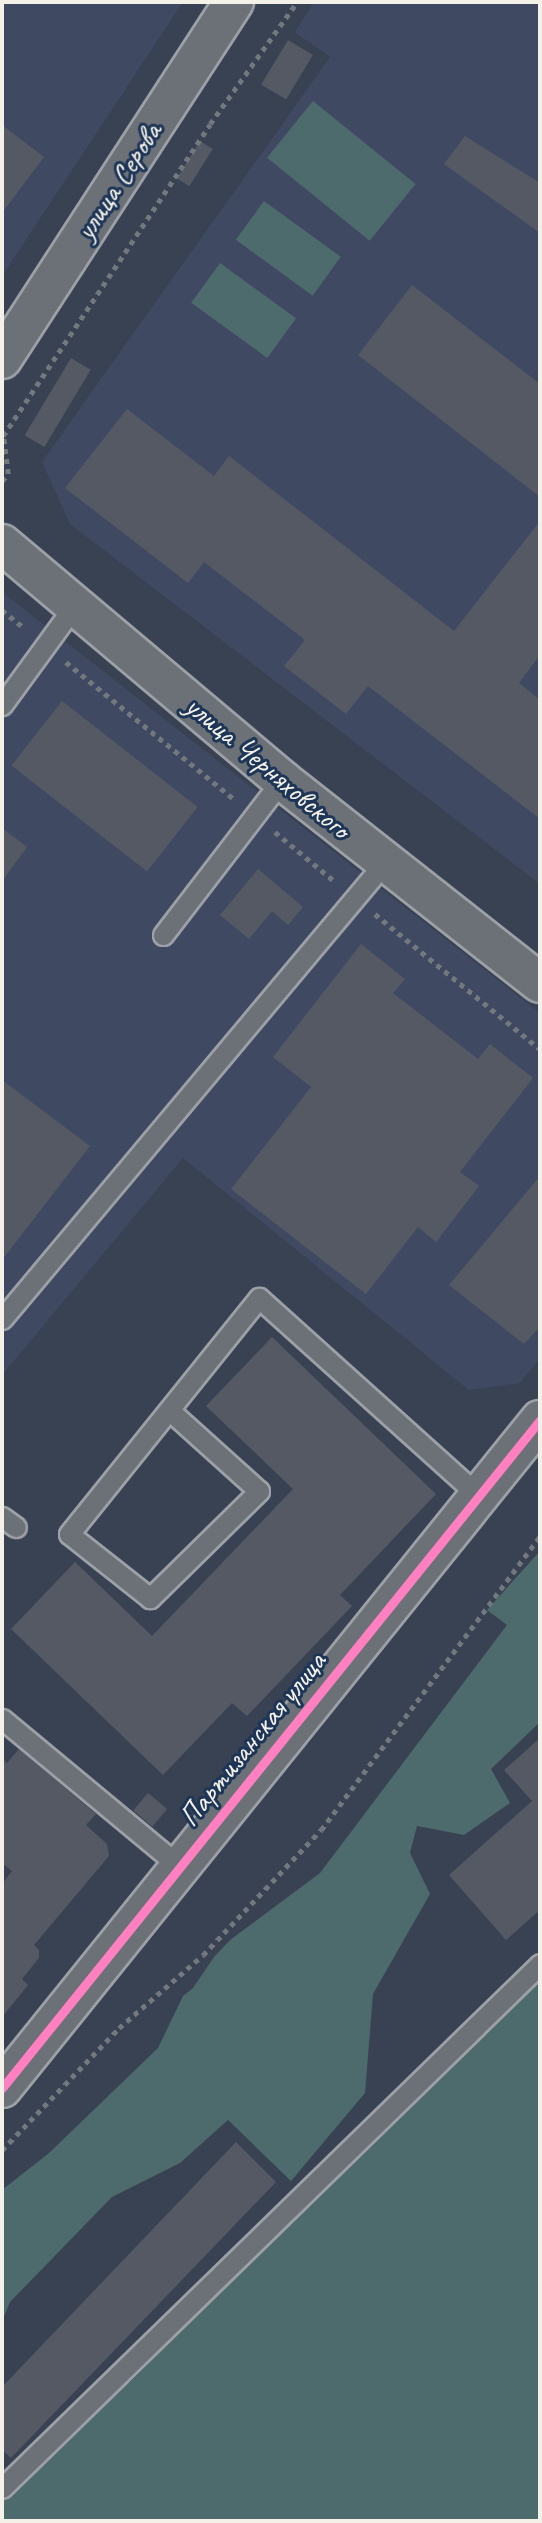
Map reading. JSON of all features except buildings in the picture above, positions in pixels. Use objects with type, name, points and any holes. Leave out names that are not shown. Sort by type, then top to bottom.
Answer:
[{"type":"main road","name":"улица Серова","points":[[2,359],[234,2]]},
{"type":"main road","name":"улица Черняховского","points":[[2,544],[282,780],[540,983]]},
{"type":"main road","name":"Партизанская улица","points":[[2,2088],[540,1420]]},
{"type":"lane","points":[[2,705],[75,605]]},
{"type":"lane","points":[[163,935],[282,780]]},
{"type":"lane","points":[[2,1319],[385,862]]},
{"type":"lane","points":[[169,1410],[259,1491],[150,1598],[69,1534],[259,1298],[479,1496]]},
{"type":"lane","points":[[2,1719],[180,1867]]},
{"type":"lane","points":[[2,2488],[540,1964]]},
{"type":"path","points":[[2,481],[8,474],[2,436],[209,124],[297,2]]},
{"type":"path","points":[[2,2150],[119,2028],[203,1955],[321,1830],[540,1536]]},
{"type":"shaded area","points":[[2,2],[183,2],[2,276]]},
{"type":"shaded area","points":[[314,2],[540,2],[540,884],[70,524],[42,462],[330,57],[295,32]]},
{"type":"shaded area","points":[[2,592],[540,1013],[540,1358],[520,1383],[469,1390],[183,1158],[2,1375]]},
{"type":"green space","points":[[313,101],[416,184],[370,241],[267,158]]},
{"type":"green space","points":[[264,201],[341,257],[313,296],[236,240]]},
{"type":"green space","points":[[220,263],[296,318],[267,358],[191,303]]},
{"type":"green space","points":[[540,1551],[540,1722],[491,1769],[510,1803],[464,1835],[417,1826],[410,1853],[430,1894],[373,1994],[365,2093],[291,2181],[228,2120],[180,2163],[112,2197],[10,2302],[2,2321],[2,2190],[49,2153],[158,2048],[183,1996],[193,1988],[214,1957],[230,1940],[320,1873],[507,1625],[487,1610]]},
{"type":"green space","points":[[540,1973],[540,2521],[2,2521],[2,2473],[131,2381]]},
{"type":"cycle path","points":[[2,2088],[540,1420]]}]
